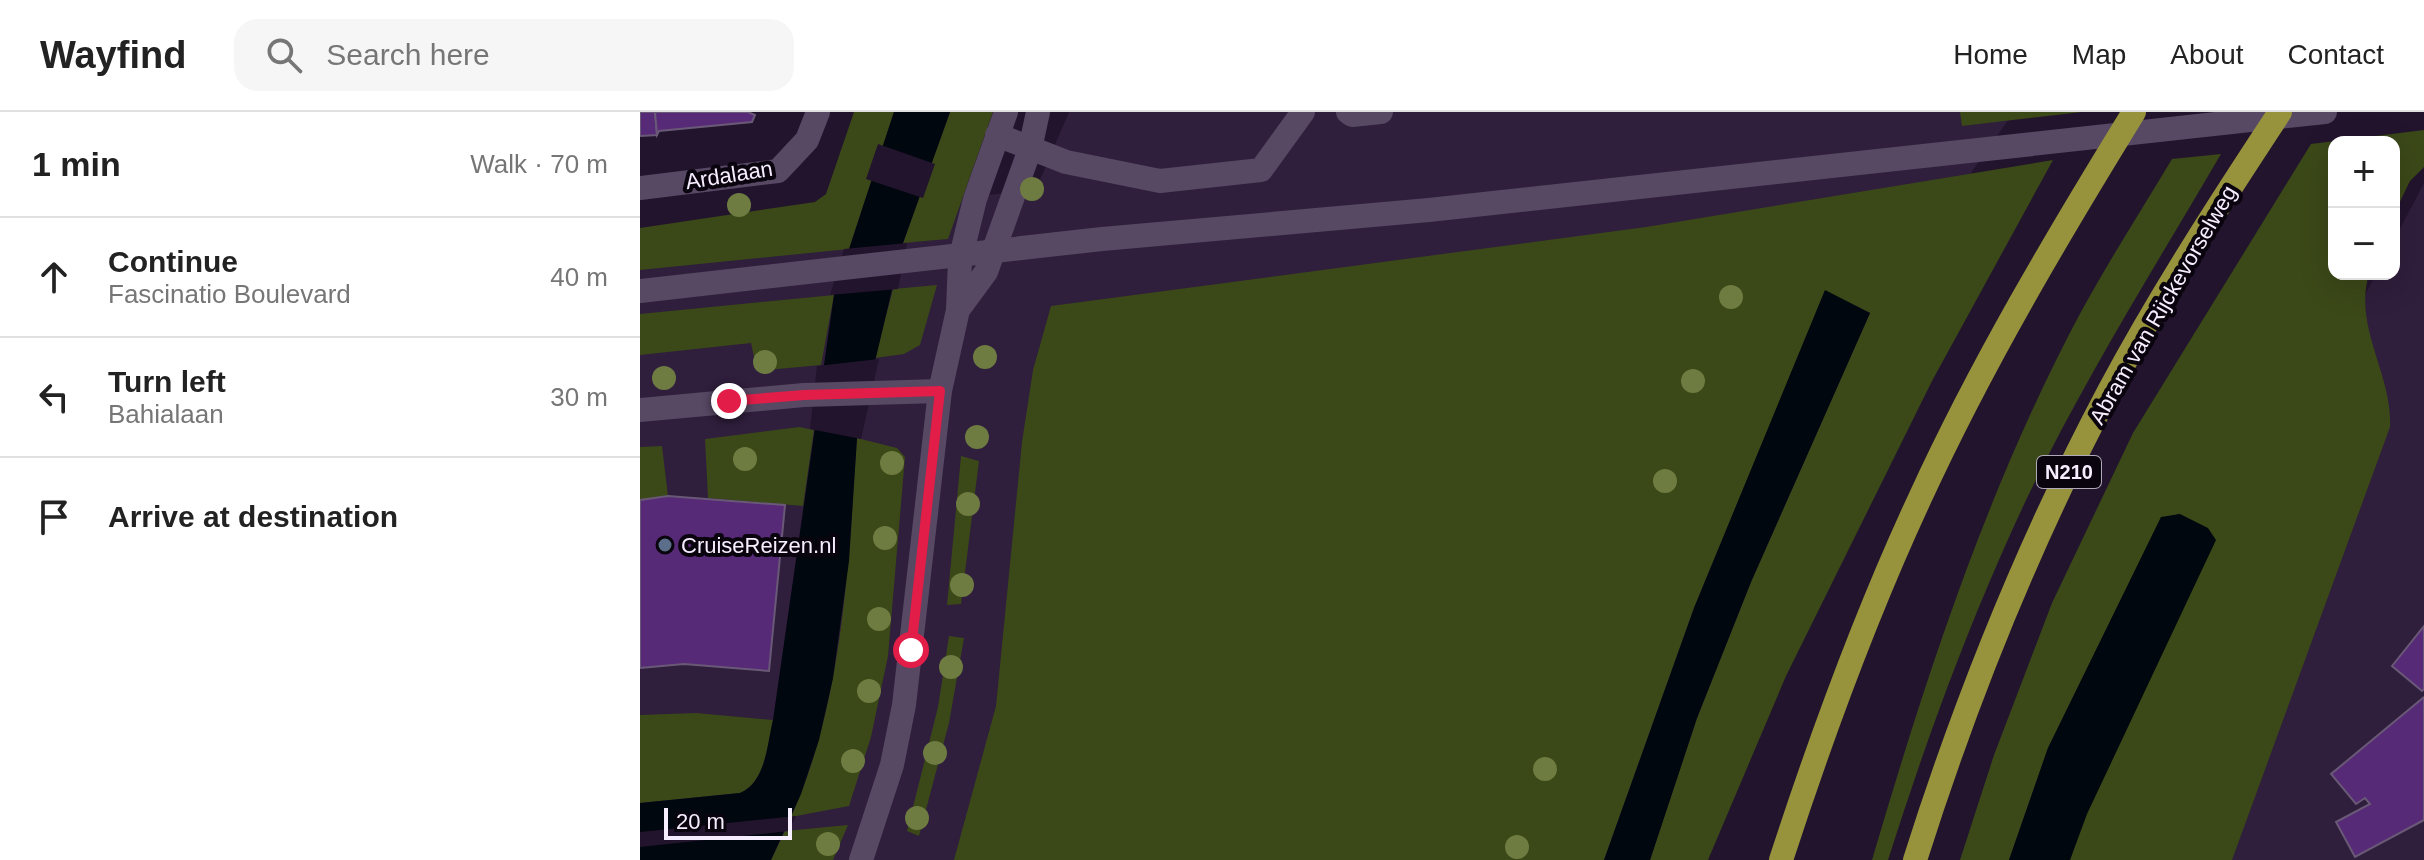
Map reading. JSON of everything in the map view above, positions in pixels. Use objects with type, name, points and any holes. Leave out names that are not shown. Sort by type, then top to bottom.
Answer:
[{"type":"highway","points":[[1781,860],[1847,666],[1924,488],[2029,289],[2134,112]]},
{"type":"highway","name":"Abram van Rijckevorselweg","points":[[1915,860],[1974,690],[2067,475],[2109,392],[2188,253],[2280,112]]},
{"type":"street","name":"Ardalaan","points":[[640,188],[778,171],[807,140],[818,112]]},
{"type":"street","points":[[861,860],[879,812],[899,737],[940,391],[958,310],[960,260],[975,199],[1006,112]]},
{"type":"street","points":[[958,310],[986,272],[1030,149],[1038,112]]},
{"type":"street","points":[[997,135],[1066,162],[1160,181],[1261,170],[1303,112]]},
{"type":"street","points":[[1348,112],[1352,115],[1381,112]]},
{"type":"street","points":[[640,291],[1102,239],[1429,210],[2325,112]]},
{"type":"street","points":[[640,410],[804,395],[940,391]]},
{"type":"shaded area","points":[[894,112],[950,112],[903,243],[857,438],[849,561],[833,678],[819,740],[801,794],[771,860],[640,860],[640,803],[740,793],[749,788],[764,762],[773,720],[834,295]]},
{"type":"shaded area","points":[[1069,112],[2014,112],[1889,289],[1640,860],[640,860],[640,239],[1036,189]]},
{"type":"shaded area","points":[[2424,183],[2424,860],[2189,860],[2261,493],[2373,280],[2400,280],[2400,229]]},
{"type":"shaded area","points":[[1825,290],[1870,313],[1751,582],[1697,718],[1650,860],[1604,860],[1694,608]]},
{"type":"shaded area","points":[[2180,514],[2208,528],[2216,540],[2087,814],[2070,860],[2009,860],[2048,748],[2161,517]]},
{"type":"green space","points":[[854,112],[894,112],[849,249],[640,270],[640,228],[815,202],[826,194]]},
{"type":"green space","points":[[950,112],[993,112],[948,239],[903,243]]},
{"type":"green space","points":[[1960,112],[2082,112],[1962,126]]},
{"type":"green space","points":[[2424,130],[2424,167],[2410,181],[2400,202],[2400,136],[2376,136]]},
{"type":"green space","points":[[2328,142],[2328,280],[2368,280],[2366,313],[2386,389],[2390,427],[2232,860],[2070,860],[2180,514],[2161,518],[2048,748],[2009,860],[1960,860],[1994,755],[2052,603],[2133,433],[2311,144]]},
{"type":"green space","points":[[2221,154],[2051,450],[1955,667],[1888,860],[1872,860],[1938,649],[1963,580],[1989,511],[2049,376],[2082,310],[2172,159]]},
{"type":"green space","points":[[2053,160],[1932,381],[1786,676],[1708,860],[1650,860],[1697,718],[1751,582],[1870,313],[1825,291],[1694,608],[1604,860],[954,860],[996,706],[1022,442],[1033,370],[1051,306],[1646,227]]},
{"type":"green space","points":[[937,285],[920,345],[904,354],[875,358],[893,289]]},
{"type":"green space","points":[[834,295],[821,365],[757,371],[751,343],[640,355],[640,314]]},
{"type":"green space","points":[[799,427],[814,430],[803,506],[708,498],[705,439]]},
{"type":"green space","points":[[857,438],[897,448],[905,457],[888,656],[871,737],[849,806],[791,817],[809,772],[833,679],[846,583]]},
{"type":"green space","points":[[662,446],[668,496],[640,509],[640,447]]},
{"type":"green space","points":[[961,456],[979,461],[961,604],[947,605]]},
{"type":"green space","points":[[949,636],[964,638],[949,723],[919,836],[907,831],[938,707]]},
{"type":"green space","points":[[696,713],[773,720],[760,772],[749,788],[740,793],[640,803],[640,715]]},
{"type":"green space","points":[[848,825],[833,860],[771,860],[785,831]]},
{"type":"pier","points":[[878,144],[935,164],[923,198],[866,179]]},
{"type":"pier","points":[[907,243],[898,289],[830,295],[844,249]]},
{"type":"pier","points":[[879,359],[861,439],[810,429],[817,366]]},
{"type":"pier","points":[[796,816],[789,831],[640,847],[640,832]]},
{"type":"building","points":[[640,112],[655,112],[657,135],[640,136]]},
{"type":"building","points":[[655,112],[748,112],[755,115],[752,122],[659,131],[657,135]]},
{"type":"building","points":[[668,496],[785,505],[769,671],[684,664],[640,668],[640,500]]},
{"type":"building","points":[[2424,626],[2424,689],[2422,691],[2392,666]]},
{"type":"building","points":[[2424,697],[2424,820],[2355,857],[2336,822],[2370,804],[2365,798],[2356,804],[2331,774]]},
{"type":"place","name":"CruiseReizen.nl","points":[[665,545]]},
{"type":"route","points":[[729,401],[804,395],[940,391],[911,650]]}]
